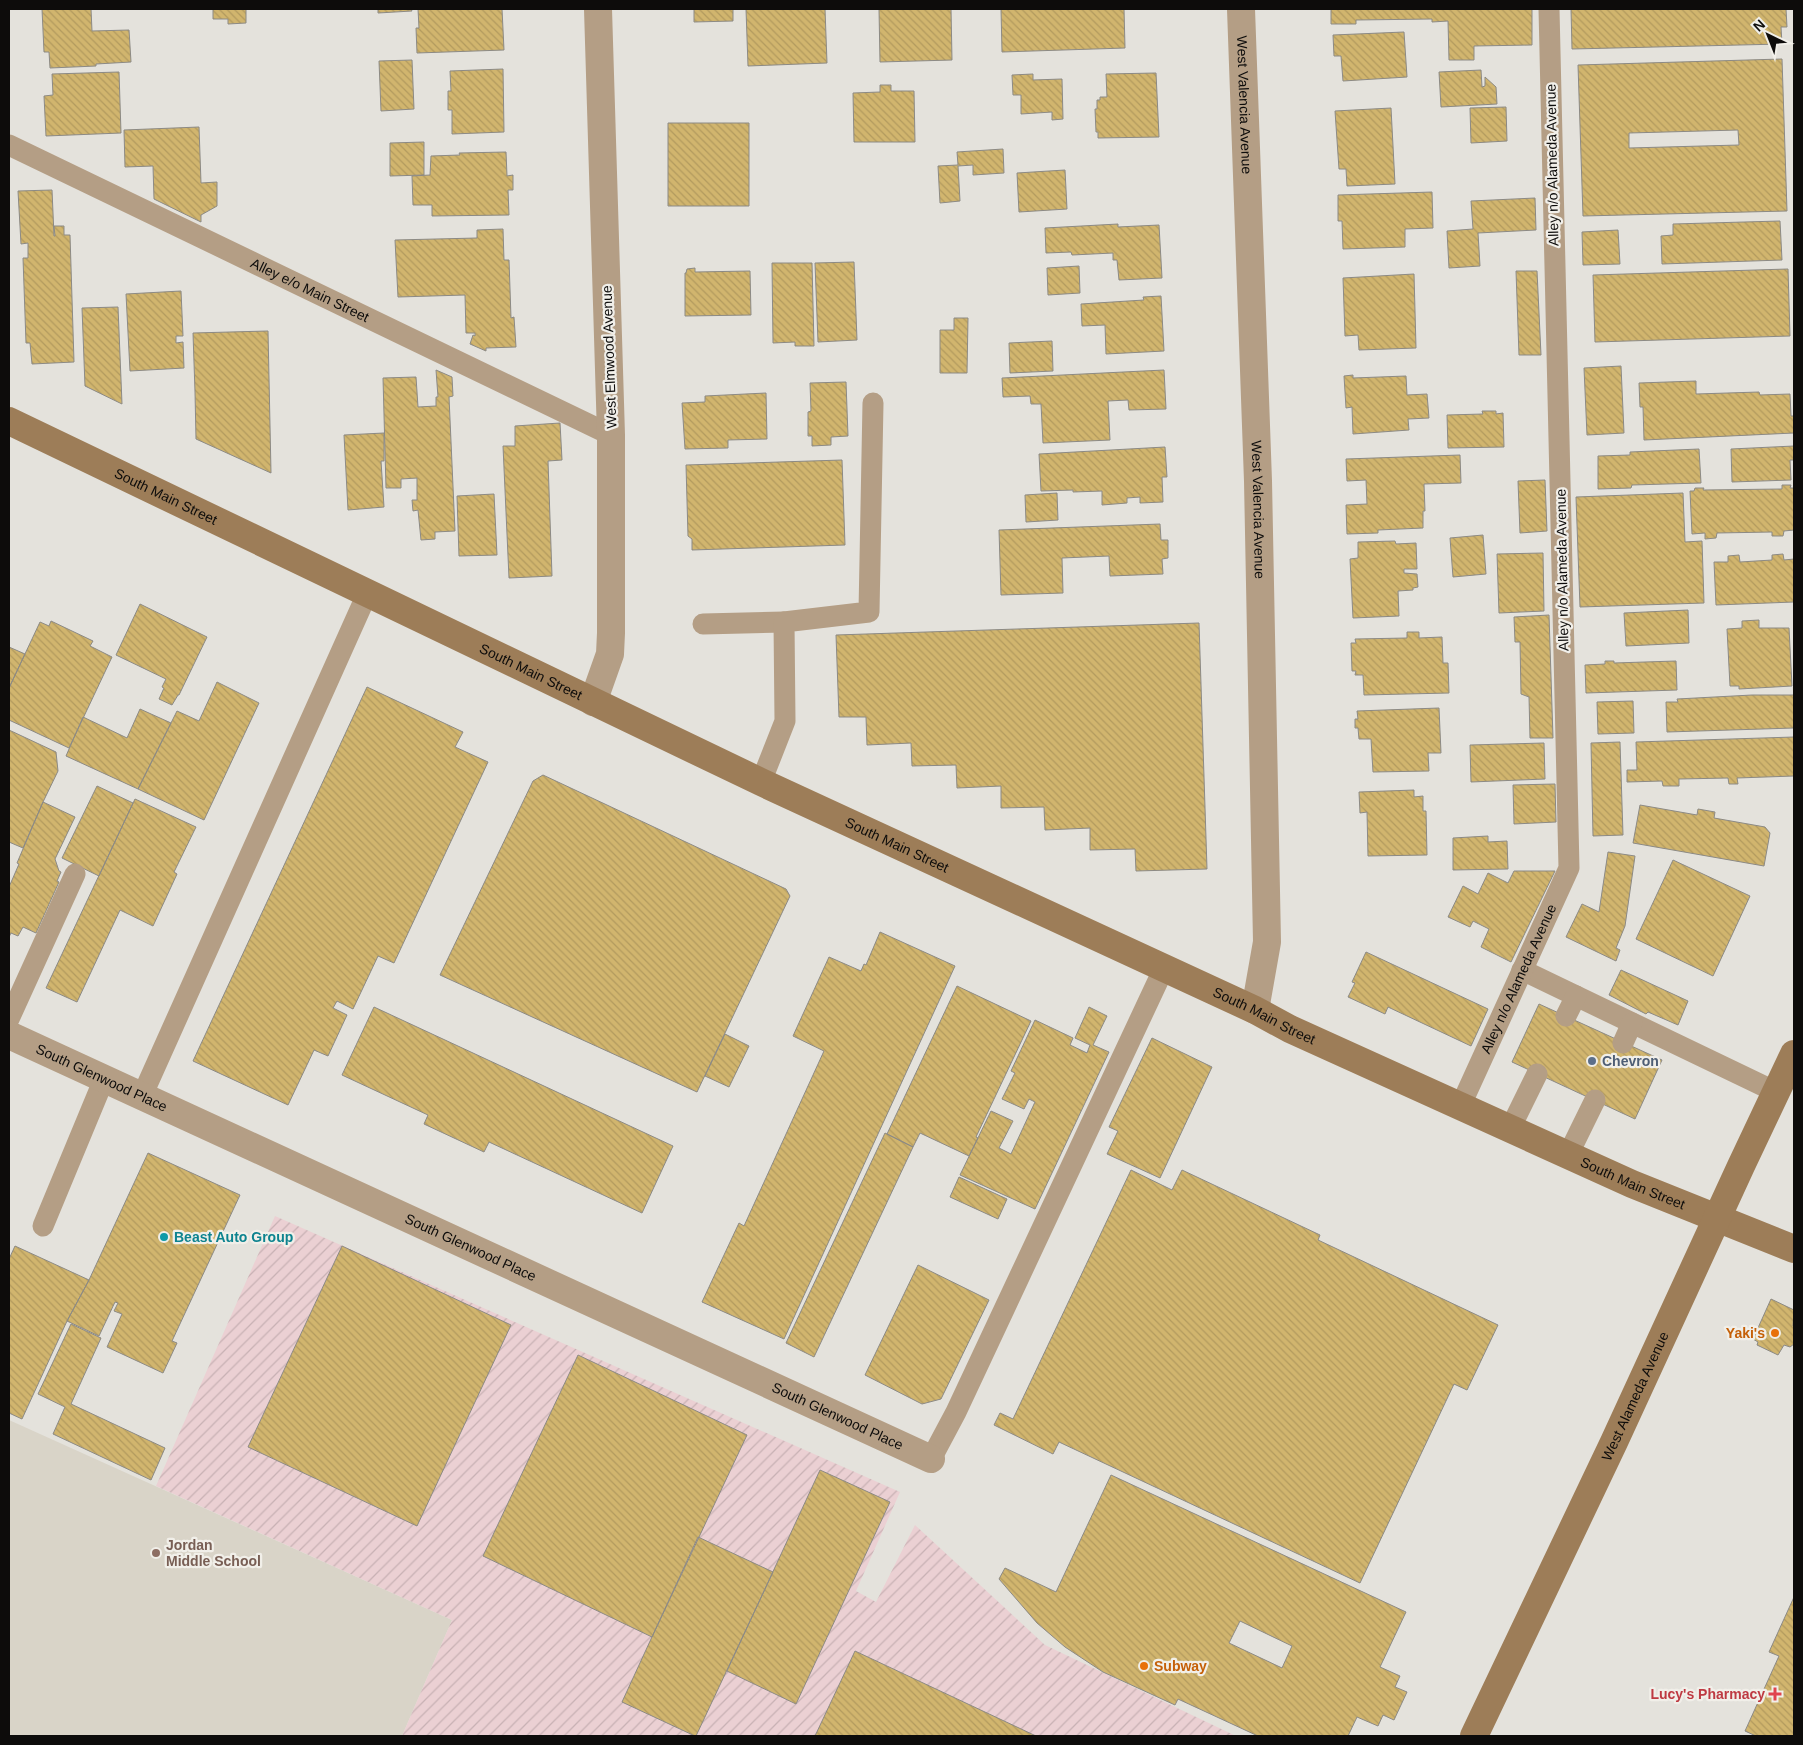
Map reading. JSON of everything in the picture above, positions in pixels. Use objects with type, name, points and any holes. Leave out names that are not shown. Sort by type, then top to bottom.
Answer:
[{"type":"main road","name":"South Main Street","points":[[9,421],[761,782],[1255,1010],[1460,1107],[1632,1184],[1794,1250]]},
{"type":"main road","name":"West Alameda Avenue","points":[[1474,1736],[1618,1433],[1794,1054]]},
{"type":"street","name":"West Elmwood Avenue","points":[[593,702],[610,654],[611,633],[611,435],[598,9]]},
{"type":"street","name":"West Valencia Avenue","points":[[1241,9],[1258,481],[1267,942],[1255,1010]]},
{"type":"street","name":"South Glenwood Place","points":[[9,1035],[931,1459]]},
{"type":"lane","name":"Alley n/o Alameda Avenue","points":[[1460,1107],[1569,868],[1549,9]]},
{"type":"lane","name":"Alley e/o Main Street","points":[[9,145],[611,435]]},
{"type":"lane","points":[[704,624],[784,622],[869,612],[873,404]]},
{"type":"lane","points":[[142,1096],[367,594]]},
{"type":"lane","points":[[761,782],[785,722],[784,622]]},
{"type":"lane","points":[[9,1019],[76,874]]},
{"type":"lane","points":[[931,1459],[960,1403],[1164,968]]},
{"type":"lane","points":[[1522,970],[1776,1092]]},
{"type":"lane","points":[[1566,1016],[1576,996]]},
{"type":"lane","points":[[1623,1042],[1632,1023]]},
{"type":"lane","points":[[1510,1129],[1537,1074]]},
{"type":"lane","points":[[44,1226],[104,1079]]},
{"type":"lane","points":[[1568,1155],[1595,1100]]},
{"type":"shaded area","points":[[275,1216],[900,1492],[856,1591],[876,1602],[915,1525],[1045,1645],[1236,1736],[402,1736],[452,1620],[156,1486]]},
{"type":"shaded area","name":"Jordan Middle School","points":[[9,1420],[452,1620],[402,1736],[9,1736]]},
{"type":"building","points":[[42,9],[91,9],[92,31],[129,30],[131,62],[50,68],[49,52],[44,52]]},
{"type":"building","points":[[213,9],[246,9],[246,23],[228,24],[228,19],[213,19]]},
{"type":"building","points":[[378,9],[411,9],[412,11],[378,13]]},
{"type":"building","points":[[418,9],[502,9],[504,50],[417,53],[416,28],[419,28]]},
{"type":"building","points":[[694,9],[733,9],[733,21],[694,22]]},
{"type":"building","points":[[746,9],[825,9],[827,63],[748,66]]},
{"type":"building","points":[[879,9],[951,9],[952,60],[880,62]]},
{"type":"building","points":[[1001,9],[1124,9],[1125,48],[1002,52]]},
{"type":"building","points":[[1331,9],[1532,9],[1532,45],[1474,46],[1474,60],[1449,60],[1448,21],[1432,22],[1432,19],[1356,20],[1356,24],[1331,24]]},
{"type":"building","points":[[1571,9],[1786,9],[1787,27],[1781,27],[1782,44],[1572,49]]},
{"type":"building","points":[[1404,32],[1407,77],[1343,81],[1341,56],[1334,56],[1333,35]]},
{"type":"building","points":[[1782,59],[1787,211],[1583,216],[1578,65]],"holes":[[[1738,130],[1739,145],[1629,148],[1629,133]]]},
{"type":"building","points":[[412,60],[414,109],[381,111],[379,61]]},
{"type":"building","points":[[503,69],[504,132],[452,134],[452,110],[448,110],[448,91],[451,91],[450,71]]},
{"type":"building","points":[[1481,70],[1482,87],[1485,86],[1485,77],[1496,87],[1497,104],[1441,107],[1439,72]]},
{"type":"building","points":[[119,72],[121,133],[46,136],[44,96],[53,95],[52,74]]},
{"type":"building","points":[[1156,73],[1159,137],[1098,138],[1095,109],[1097,109],[1097,100],[1100,100],[1100,97],[1107,97],[1106,74]]},
{"type":"building","points":[[1033,74],[1033,80],[1062,79],[1063,119],[1052,120],[1052,112],[1021,114],[1021,95],[1013,95],[1012,75]]},
{"type":"building","points":[[880,85],[891,85],[891,91],[914,91],[915,142],[854,142],[853,93],[880,92]]},
{"type":"building","points":[[1506,107],[1507,141],[1471,143],[1470,108]]},
{"type":"building","points":[[1391,108],[1395,184],[1347,186],[1346,169],[1339,169],[1335,111]]},
{"type":"building","points":[[668,123],[749,123],[749,206],[668,206]]},
{"type":"building","points":[[199,127],[201,183],[217,182],[217,206],[201,215],[201,222],[154,199],[153,166],[125,167],[124,130]]},
{"type":"building","points":[[424,142],[424,175],[390,176],[390,143]]},
{"type":"building","points":[[1003,149],[1004,173],[973,175],[973,165],[958,166],[960,201],[940,203],[938,166],[958,165],[957,152]]},
{"type":"building","points":[[506,152],[507,176],[513,175],[513,190],[508,190],[509,215],[432,216],[432,205],[413,205],[412,176],[430,175],[431,156],[460,155],[459,153]]},
{"type":"building","points":[[1065,170],[1067,209],[1019,212],[1017,173]]},
{"type":"building","points":[[52,190],[54,236],[54,226],[64,226],[64,235],[70,235],[74,362],[32,364],[30,343],[26,343],[23,258],[28,258],[28,243],[21,244],[18,191]]},
{"type":"building","points":[[1432,192],[1433,228],[1405,229],[1405,247],[1343,249],[1342,221],[1338,221],[1338,195]]},
{"type":"building","points":[[1535,198],[1536,230],[1478,233],[1480,266],[1449,268],[1447,231],[1473,229],[1471,201]]},
{"type":"building","points":[[1780,221],[1782,260],[1662,264],[1661,236],[1673,235],[1673,224]]},
{"type":"building","points":[[1118,224],[1118,227],[1159,225],[1162,278],[1119,280],[1117,260],[1113,260],[1113,253],[1072,255],[1071,252],[1046,253],[1045,228]]},
{"type":"building","points":[[503,229],[504,260],[509,260],[511,318],[514,317],[516,347],[486,348],[486,351],[470,344],[475,333],[466,333],[465,295],[398,297],[395,240],[477,238],[477,230]]},
{"type":"building","points":[[1618,230],[1620,264],[1583,265],[1582,232]]},
{"type":"building","points":[[854,262],[857,340],[818,342],[815,263]]},
{"type":"building","points":[[772,263],[812,263],[814,346],[795,346],[795,342],[773,343]]},
{"type":"building","points":[[1079,266],[1080,293],[1048,295],[1047,268]]},
{"type":"building","points":[[695,268],[695,272],[750,271],[751,315],[685,316],[685,273],[687,269]]},
{"type":"building","points":[[1788,269],[1790,336],[1595,342],[1593,275]]},
{"type":"building","points":[[1516,271],[1537,271],[1541,355],[1519,355]]},
{"type":"building","points":[[1414,274],[1416,348],[1359,350],[1358,335],[1345,336],[1343,278]]},
{"type":"building","points":[[181,291],[183,336],[176,336],[176,343],[183,342],[184,368],[130,371],[126,294]]},
{"type":"building","points":[[1161,296],[1164,351],[1106,354],[1105,325],[1082,326],[1081,304],[1144,300],[1143,297]]},
{"type":"building","points":[[118,307],[122,404],[85,386],[82,308]]},
{"type":"building","points":[[954,318],[968,318],[967,373],[940,373],[940,330],[954,330]]},
{"type":"building","points":[[268,331],[271,473],[196,439],[193,333]]},
{"type":"building","points":[[1052,341],[1053,371],[1010,373],[1009,343]]},
{"type":"building","points":[[1621,366],[1624,433],[1587,435],[1584,368]]},
{"type":"building","points":[[436,370],[452,377],[453,396],[449,397],[455,531],[435,532],[435,539],[421,540],[418,510],[413,511],[412,500],[417,500],[417,478],[401,479],[401,488],[386,488],[383,378],[416,377],[418,407],[436,406],[436,397],[438,397]]},
{"type":"building","points":[[1164,370],[1166,409],[1129,410],[1128,400],[1108,401],[1110,440],[1043,443],[1041,404],[1031,404],[1030,396],[1003,397],[1002,378]]},
{"type":"building","points":[[1353,375],[1353,378],[1406,376],[1407,395],[1427,394],[1429,418],[1408,419],[1409,430],[1353,434],[1352,407],[1346,408],[1344,376]]},
{"type":"building","points":[[1696,381],[1696,394],[1759,392],[1760,395],[1790,394],[1791,416],[1794,416],[1794,433],[1644,440],[1643,407],[1640,407],[1639,383]]},
{"type":"building","points":[[846,382],[848,436],[831,437],[831,445],[812,446],[812,436],[808,436],[808,412],[811,411],[810,383]]},
{"type":"building","points":[[766,393],[767,439],[728,440],[728,448],[685,449],[682,403],[705,402],[705,396]]},
{"type":"building","points":[[1482,411],[1496,411],[1496,414],[1503,413],[1504,447],[1448,448],[1447,415],[1483,414]]},
{"type":"building","points":[[560,423],[562,460],[548,461],[552,576],[509,578],[503,446],[515,446],[515,426]]},
{"type":"building","points":[[384,433],[384,461],[381,461],[384,507],[348,510],[344,435]]},
{"type":"building","points":[[1794,446],[1794,460],[1790,460],[1791,480],[1732,482],[1731,449]]},
{"type":"building","points":[[1165,447],[1167,477],[1162,477],[1163,502],[1140,503],[1140,497],[1127,498],[1127,503],[1102,505],[1102,491],[1041,491],[1039,454]]},
{"type":"building","points":[[1699,449],[1701,483],[1632,485],[1631,488],[1598,489],[1598,456],[1630,455],[1630,452]]},
{"type":"building","points":[[1460,455],[1461,483],[1424,484],[1425,511],[1423,511],[1423,528],[1378,530],[1378,533],[1347,534],[1346,505],[1367,504],[1366,480],[1347,481],[1346,459]]},
{"type":"building","points":[[842,460],[845,545],[692,550],[692,539],[688,536],[686,465]]},
{"type":"building","points":[[1545,480],[1547,531],[1520,533],[1518,481]]},
{"type":"building","points":[[1782,485],[1791,485],[1790,488],[1794,488],[1794,530],[1784,531],[1783,536],[1772,536],[1772,532],[1717,533],[1716,538],[1705,539],[1705,533],[1692,534],[1690,491],[1694,491],[1695,488],[1704,488],[1703,490],[1782,489]]},
{"type":"building","points":[[1057,493],[1058,520],[1026,522],[1025,495]]},
{"type":"building","points":[[1683,493],[1685,542],[1702,541],[1704,603],[1580,607],[1576,497]]},
{"type":"building","points":[[494,494],[497,555],[459,556],[457,496]]},
{"type":"building","points":[[1160,524],[1161,540],[1168,540],[1168,558],[1162,559],[1163,574],[1110,576],[1109,556],[1062,558],[1063,593],[1001,595],[999,530]]},
{"type":"building","points":[[1483,535],[1486,574],[1453,577],[1450,538]]},
{"type":"building","points":[[1395,541],[1396,544],[1416,543],[1417,569],[1404,569],[1404,573],[1417,574],[1418,587],[1413,588],[1413,590],[1398,591],[1399,616],[1353,618],[1350,559],[1358,558],[1358,542]]},
{"type":"building","points":[[1543,553],[1544,611],[1499,613],[1497,554]]},
{"type":"building","points":[[1783,554],[1784,560],[1794,559],[1794,602],[1716,605],[1714,562],[1728,562],[1728,556],[1739,555],[1740,562],[1772,560],[1772,555]]},
{"type":"building","points":[[140,604],[207,637],[179,695],[172,705],[159,699],[166,679],[116,655]]},
{"type":"building","points":[[1688,610],[1689,643],[1626,646],[1624,613]]},
{"type":"building","points":[[1549,615],[1553,738],[1530,738],[1529,697],[1521,694],[1520,642],[1515,642],[1514,617]]},
{"type":"building","points":[[1759,620],[1759,628],[1789,628],[1792,686],[1739,689],[1739,686],[1730,686],[1727,629],[1742,628],[1742,621]]},
{"type":"building","points":[[51,621],[93,641],[90,646],[112,657],[69,748],[9,720],[9,688],[40,622],[49,626]]},
{"type":"building","points":[[1199,623],[1207,869],[1136,871],[1135,849],[1090,850],[1090,828],[1045,830],[1044,807],[1001,808],[1001,786],[957,788],[956,765],[912,766],[911,743],[867,745],[866,717],[839,717],[836,635]]},
{"type":"building","points":[[1407,632],[1419,632],[1419,638],[1442,637],[1443,663],[1448,663],[1449,693],[1364,695],[1363,675],[1355,675],[1356,671],[1352,671],[1351,643],[1356,643],[1355,639],[1407,638]]},
{"type":"building","points":[[9,647],[25,654],[9,688]]},
{"type":"building","points":[[1605,661],[1614,661],[1614,663],[1676,661],[1677,690],[1586,693],[1585,665],[1605,664]]},
{"type":"building","points":[[217,682],[259,703],[204,820],[138,789],[177,711],[199,721]]},
{"type":"building","points":[[367,687],[463,732],[455,747],[488,762],[394,963],[378,956],[353,1009],[337,1001],[333,1008],[347,1015],[328,1056],[314,1050],[288,1105],[193,1061]]},
{"type":"building","points":[[1794,695],[1794,728],[1667,732],[1666,702],[1678,702],[1677,699]]},
{"type":"building","points":[[1633,701],[1634,733],[1598,734],[1597,702]]},
{"type":"building","points":[[1439,708],[1441,753],[1428,753],[1429,771],[1373,772],[1371,739],[1359,739],[1358,728],[1355,728],[1355,719],[1358,719],[1357,711]]},
{"type":"building","points":[[140,709],[171,723],[138,789],[66,756],[83,717],[127,738]]},
{"type":"building","points":[[9,730],[56,752],[58,771],[23,848],[9,842]]},
{"type":"building","points":[[1794,737],[1794,776],[1737,778],[1738,784],[1729,784],[1728,778],[1679,779],[1679,786],[1663,786],[1662,781],[1627,782],[1627,770],[1637,770],[1636,742]]},
{"type":"building","points":[[1620,742],[1623,835],[1593,836],[1591,743]]},
{"type":"building","points":[[1544,743],[1545,779],[1471,782],[1470,745]]},
{"type":"building","points":[[543,775],[786,889],[790,896],[697,1092],[440,975],[533,781]]},
{"type":"building","points":[[1555,784],[1556,822],[1514,824],[1513,785]]},
{"type":"building","points":[[97,786],[133,803],[99,876],[62,858]]},
{"type":"building","points":[[1414,790],[1414,797],[1423,796],[1423,811],[1426,811],[1427,855],[1368,856],[1367,812],[1360,813],[1359,792]]},
{"type":"building","points":[[135,799],[196,827],[174,872],[177,874],[153,926],[120,910],[77,1002],[46,988]]},
{"type":"building","points":[[43,802],[75,817],[55,859],[61,872],[57,881],[59,882],[36,933],[23,927],[18,936],[11,933],[9,937],[9,887]]},
{"type":"building","points":[[1640,805],[1697,815],[1698,809],[1715,812],[1714,818],[1765,827],[1770,833],[1764,866],[1633,843]]},
{"type":"building","points":[[1488,836],[1488,842],[1507,841],[1508,869],[1453,870],[1453,838]]},
{"type":"building","points":[[1608,852],[1635,856],[1625,926],[1616,948],[1620,950],[1616,961],[1566,937],[1582,904],[1599,912]]},
{"type":"building","points":[[1673,860],[1750,896],[1713,976],[1636,939]]},
{"type":"building","points":[[1514,871],[1555,871],[1511,962],[1481,947],[1489,929],[1473,921],[1470,927],[1448,917],[1463,886],[1478,894],[1488,873],[1508,883]]},
{"type":"building","points":[[880,932],[955,966],[784,1339],[702,1302],[739,1223],[744,1226],[824,1051],[793,1036],[829,957],[861,971],[864,964],[866,965]]},
{"type":"building","points":[[1366,952],[1488,1009],[1471,1046],[1388,1007],[1385,1014],[1348,997],[1355,983],[1352,982]]},
{"type":"building","points":[[1621,970],[1688,1001],[1678,1025],[1648,1012],[1646,1014],[1609,995]]},
{"type":"building","points":[[957,986],[1031,1021],[976,1137],[978,1138],[969,1156],[920,1133],[913,1147],[887,1134]]},
{"type":"building","points":[[1539,1004],[1662,1060],[1635,1119],[1512,1062]]},
{"type":"building","points":[[374,1007],[673,1146],[642,1213],[489,1142],[484,1152],[424,1124],[428,1115],[342,1075]]},
{"type":"building","points":[[1089,1007],[1107,1016],[1093,1045],[1109,1052],[1035,1209],[960,1175],[991,1111],[1013,1121],[999,1148],[1011,1154],[1035,1102],[1029,1099],[1024,1109],[1002,1099],[1015,1073],[1011,1071],[1035,1020],[1073,1038],[1070,1045],[1087,1053],[1090,1045],[1075,1038]]},
{"type":"building","points":[[725,1034],[749,1046],[729,1087],[705,1076]]},
{"type":"building","points":[[1152,1038],[1212,1067],[1160,1178],[1107,1154],[1118,1131],[1109,1127]]},
{"type":"building","points":[[885,1133],[913,1147],[814,1357],[786,1343]]},
{"type":"building","name":"Beast Auto Group","points":[[148,1153],[240,1195],[172,1341],[177,1343],[163,1373],[107,1347],[122,1314],[114,1311],[118,1303],[115,1302],[99,1336],[67,1321],[89,1280]]},
{"type":"building","points":[[1131,1170],[1172,1190],[1182,1170],[1320,1235],[1318,1240],[1498,1325],[1467,1390],[1454,1384],[1360,1583],[1059,1442],[1053,1454],[994,1425],[1000,1413],[1013,1419]]},
{"type":"building","points":[[959,1177],[1007,1199],[998,1219],[950,1197]]},
{"type":"building","points":[[15,1246],[89,1280],[67,1321],[22,1419],[9,1413],[9,1259]]},
{"type":"building","points":[[342,1246],[511,1325],[417,1526],[248,1447]]},
{"type":"building","points":[[918,1265],[989,1300],[941,1399],[922,1404],[865,1375]]},
{"type":"building","name":"Yaki's","points":[[1771,1299],[1794,1310],[1794,1344],[1790,1347],[1784,1345],[1778,1355],[1757,1345],[1758,1342],[1753,1339]]},
{"type":"building","points":[[71,1324],[101,1338],[71,1404],[165,1448],[151,1480],[53,1434],[65,1407],[38,1394]]},
{"type":"building","points":[[578,1355],[747,1435],[652,1637],[483,1556]]},
{"type":"building","points":[[820,1470],[890,1502],[796,1704],[727,1671]]},
{"type":"building","points":[[1111,1475],[1406,1612],[1380,1667],[1400,1676],[1395,1687],[1407,1692],[1394,1720],[1383,1715],[1378,1726],[1357,1717],[1348,1736],[1258,1736],[1178,1699],[1175,1705],[1103,1672],[1065,1647],[1037,1623],[999,1579],[1005,1568],[1056,1592]],"holes":[[[1240,1621],[1292,1646],[1282,1668],[1229,1643]]]},
{"type":"building","points":[[698,1537],[773,1572],[695,1736],[622,1702]]},
{"type":"building","points":[[1794,1597],[1794,1736],[1756,1736],[1745,1731],[1779,1656],[1769,1652]]},
{"type":"building","points":[[855,1651],[1036,1736],[815,1736]]},
{"type":"place","name":"Chevron","points":[[1592,1061]]},
{"type":"place","name":"Beast Auto Group","points":[[164,1237]]},
{"type":"place","name":"Yaki's","points":[[1775,1333]]},
{"type":"place","name":"Jordan Middle School","points":[[156,1553]]},
{"type":"place","name":"Subway","points":[[1144,1666]]},
{"type":"place","name":"Lucy's Pharmacy","points":[[1775,1694]]}]
